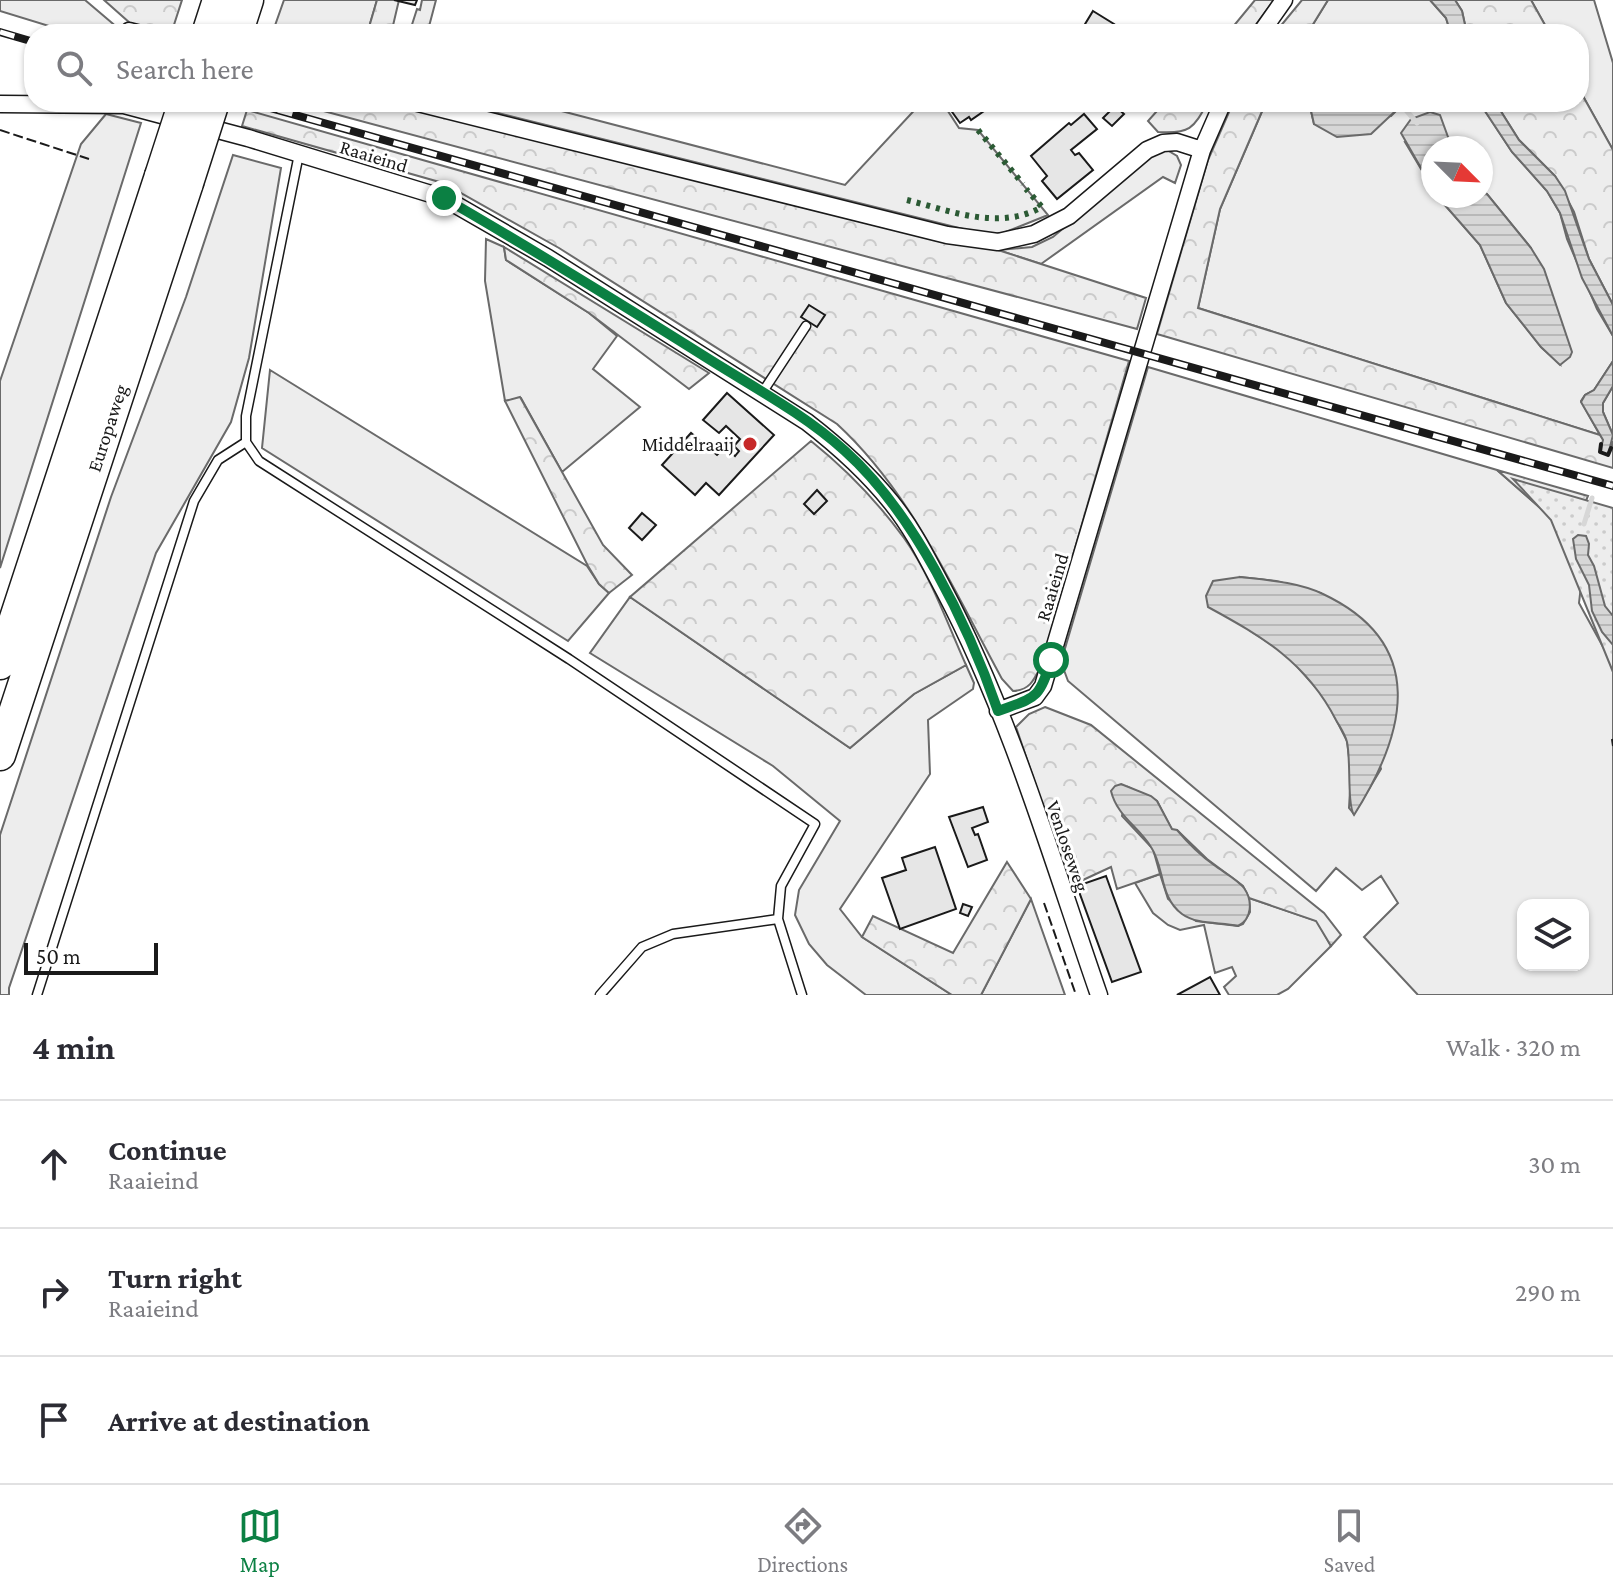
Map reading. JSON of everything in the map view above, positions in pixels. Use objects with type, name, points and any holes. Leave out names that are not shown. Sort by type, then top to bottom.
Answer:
[{"type":"highway","points":[[0,618],[165,177],[168,112]]},
{"type":"highway","name":"Europaweg","points":[[0,755],[181,112]]},
{"type":"highway","name":"Europaweg","points":[[0,664],[165,177],[207,112]]},
{"type":"street","points":[[1267,24],[1284,0]]},
{"type":"street","name":"Raaieind","points":[[0,104],[24,104]]},
{"type":"street","name":"Raaieind","points":[[150,112],[248,138],[444,198],[548,258],[807,422],[846,452],[891,502],[915,536],[963,627],[998,711],[1035,697],[1043,686],[1202,150],[1219,112]]},
{"type":"street","points":[[454,112],[947,235],[998,242],[1034,234],[1069,216],[1147,150],[1163,143],[1177,142],[1202,150]]},
{"type":"street","name":"Venloseweg","points":[[998,711],[1099,995]]},
{"type":"lane","points":[[299,154],[246,416],[246,442],[259,461],[569,659],[815,824],[781,886],[778,919],[802,995]]},
{"type":"lane","points":[[762,393],[806,326]]},
{"type":"lane","points":[[37,995],[194,501],[218,460],[246,442]]},
{"type":"lane","points":[[600,995],[642,947],[673,934],[778,919]]},
{"type":"shaded area","points":[[0,0],[85,0],[113,24],[42,24],[0,11]]},
{"type":"shaded area","points":[[284,0],[377,0],[370,24],[276,24]]},
{"type":"shaded area","points":[[1328,0],[1430,0],[1448,24],[1313,24]]},
{"type":"shaded area","points":[[1430,0],[1455,0],[1465,24],[1448,24]]},
{"type":"shaded area","points":[[1531,0],[1594,0],[1613,63],[1613,150],[1589,107],[1589,24],[1544,24]]},
{"type":"shaded area","points":[[494,112],[565,112],[845,185],[913,112],[949,112],[959,128],[978,130],[1048,215],[1003,233],[987,235]]},
{"type":"shaded area","points":[[1262,112],[1311,112],[1314,124],[1391,116],[1395,112],[1486,112],[1512,152],[1547,191],[1560,213],[1567,239],[1597,309],[1613,336],[1613,361],[1594,390],[1581,401],[1600,435],[1198,308],[1220,209]],"holes":[[[1421,136],[1493,136],[1493,201],[1531,248],[1560,364],[1541,347],[1506,303],[1480,245],[1448,208],[1421,208],[1421,169],[1405,142],[1421,140]]]},
{"type":"shaded area","points":[[1311,112],[1394,112],[1371,134],[1337,137],[1314,124]]},
{"type":"shaded area","points":[[1430,112],[1440,115],[1448,136],[1421,136],[1421,168],[1401,133],[1411,119]]},
{"type":"shaded area","points":[[1486,112],[1501,112],[1519,140],[1555,176],[1565,191],[1589,259],[1613,305],[1613,336],[1582,278],[1560,213],[1547,191],[1512,152]]},
{"type":"shaded area","points":[[106,114],[141,123],[0,568],[0,381],[81,144]]},
{"type":"shaded area","points":[[1167,150],[1177,156],[1181,165],[1175,183],[1163,177],[1041,264],[998,250],[1032,247],[1053,237],[1151,155]]},
{"type":"shaded area","points":[[233,155],[281,168],[249,358],[231,422],[156,553],[9,995],[0,995],[0,835],[111,497],[186,297]]},
{"type":"shaded area","points":[[1493,201],[1531,248],[1544,269],[1572,352],[1560,365],[1541,347],[1506,303],[1480,245],[1448,208],[1493,208]]},
{"type":"shaded area","points":[[486,239],[504,247],[506,260],[589,313],[617,336],[593,369],[640,407],[562,472],[521,398],[505,401],[485,281]]},
{"type":"shaded area","points":[[1613,361],[1613,386],[1603,403],[1603,412],[1613,435],[1608,455],[1600,452],[1603,440],[1581,402],[1585,395],[1594,390]]},
{"type":"shaded area","points":[[1148,367],[1497,470],[1546,513],[1588,525],[1579,603],[1613,665],[1613,995],[1418,995],[1364,937],[1398,903],[1381,876],[1362,890],[1336,868],[1316,891],[1068,681],[1061,662]],"holes":[[[1240,577],[1276,581],[1321,593],[1381,769],[1354,814],[1349,808],[1351,774],[1347,741],[1325,698],[1287,655],[1249,630]]]},
{"type":"shaded area","points":[[270,370],[587,566],[609,593],[568,641],[262,448]]},
{"type":"shaded area","points":[[1613,386],[1613,435],[1603,412],[1603,403]]},
{"type":"shaded area","points":[[1578,535],[1586,536],[1588,555],[1605,606],[1613,616],[1613,645],[1602,632],[1592,611],[1589,585],[1576,559],[1573,539]]},
{"type":"shaded area","points":[[1240,577],[1293,584],[1323,594],[1357,614],[1380,638],[1393,664],[1398,692],[1395,722],[1386,753],[1354,815],[1347,742],[1324,700],[1311,682],[1281,653],[1208,607],[1206,596],[1213,581]]},
{"type":"shaded area","points":[[630,597],[850,748],[914,694],[966,665],[974,683],[973,689],[928,720],[930,774],[840,909],[862,937],[952,995],[866,995],[827,965],[809,944],[795,915],[799,890],[840,821],[773,766],[590,653]]},
{"type":"shaded area","points":[[1121,784],[1157,801],[1172,829],[1244,888],[1250,909],[1243,923],[1238,926],[1195,920],[1175,907],[1169,899],[1151,847],[1114,800],[1111,791]]},
{"type":"shaded area","points":[[1160,874],[1168,899],[1196,921],[1243,924],[1250,912],[1249,898],[1317,921],[1331,946],[1288,989],[1277,995],[1229,995],[1224,987],[1236,976],[1232,967],[1215,973],[1204,925],[1180,930],[1168,925],[1153,913],[1135,883]]},
{"type":"shaded area","points":[[1031,899],[1065,995],[981,995]]},
{"type":"green space","points":[[104,0],[182,0],[174,24],[130,23]]},
{"type":"green space","points":[[377,0],[399,0],[393,24],[370,24]]},
{"type":"green space","points":[[422,0],[436,0],[430,24],[412,24],[417,9],[420,10]]},
{"type":"green space","points":[[1255,0],[1274,0],[1256,24],[1235,24]]},
{"type":"green space","points":[[1302,0],[1328,0],[1313,24],[1282,24]]},
{"type":"green space","points":[[1455,0],[1531,0],[1544,24],[1465,24]]},
{"type":"green space","points":[[1589,107],[1613,150],[1613,305],[1589,259],[1574,212],[1555,176],[1519,140],[1501,112],[1589,112]]},
{"type":"green space","points":[[246,112],[254,112],[1129,361],[1041,666],[1034,680],[1024,689],[1013,691],[1002,679],[910,512],[864,451],[837,424],[559,248],[443,183],[242,126]]},
{"type":"green space","points":[[327,112],[427,112],[932,239],[998,250],[1146,298],[1137,329]]},
{"type":"green space","points":[[1156,112],[1202,112],[1194,124],[1184,131],[1158,132],[1148,121]]},
{"type":"green space","points":[[1229,112],[1262,112],[1220,209],[1198,308],[1600,435],[1611,448],[1613,441],[1613,468],[1157,334],[1208,160]]},
{"type":"green space","points":[[504,247],[709,373],[689,389],[589,313],[506,260]]},
{"type":"green space","points":[[520,397],[603,545],[632,575],[609,593],[588,566],[505,401]]},
{"type":"green space","points":[[811,441],[860,486],[904,538],[930,584],[966,665],[914,694],[850,748],[630,597]]},
{"type":"green space","points":[[1497,470],[1588,496],[1583,508],[1546,513]]},
{"type":"green space","points":[[1513,479],[1613,508],[1613,672],[1551,520]]},
{"type":"green space","points":[[1045,707],[1091,725],[1324,913],[1341,935],[1331,946],[1316,921],[1249,898],[1243,886],[1207,859],[1177,830],[1172,830],[1157,801],[1128,787],[1122,816],[1153,849],[1160,874],[1117,889],[1111,867],[1070,886],[1016,727],[1029,714]]},
{"type":"green space","points":[[1007,862],[1031,899],[981,995],[952,995],[862,937],[873,916],[953,953]]},
{"type":"building","points":[[394,0],[417,0],[415,5]]},
{"type":"building","points":[[1093,11],[1114,24],[1085,24]]},
{"type":"building","points":[[952,112],[983,112],[971,120],[969,117],[960,123]]},
{"type":"building","points":[[1109,112],[1124,114],[1112,126],[1103,118]]},
{"type":"building","points":[[1084,114],[1097,129],[1071,150],[1075,155],[1079,153],[1093,170],[1057,199],[1042,181],[1047,176],[1031,156]]},
{"type":"building","points":[[809,305],[825,315],[817,327],[801,317]]},
{"type":"building","name":"Middelraaij","points":[[727,393],[774,435],[719,495],[706,483],[695,495],[662,465],[691,433],[717,455],[725,447],[735,456],[739,451],[734,446],[740,439],[726,426],[719,433],[703,420]]},
{"type":"building","points":[[817,490],[827,501],[814,514],[804,504]]},
{"type":"building","points":[[642,513],[656,525],[642,540],[629,528]]},
{"type":"building","points":[[983,807],[988,822],[972,828],[975,835],[978,834],[987,860],[968,867],[949,817]]},
{"type":"building","points":[[935,847],[956,909],[900,929],[882,878],[906,870],[902,858]]},
{"type":"building","points":[[1106,876],[1141,972],[1112,982],[1077,886]]},
{"type":"building","points":[[963,904],[972,907],[968,916],[960,913]]},
{"type":"building","points":[[1210,977],[1220,995],[1177,995]]},
{"type":"waterway","points":[[1408,112],[1417,123]]},
{"type":"waterway","points":[[1584,524],[1592,498]]},
{"type":"railway","points":[[0,32],[24,39]]},
{"type":"railway","points":[[285,112],[1613,486]]},
{"type":"hedge","points":[[978,130],[1023,184]]},
{"type":"hedge","points":[[907,200],[975,217],[1009,218],[1042,207],[1026,189]]},
{"type":"fence","points":[[0,130],[89,159]]},
{"type":"fence","points":[[1612,739],[1613,746]]},
{"type":"fence","points":[[1044,903],[1076,995]]},
{"type":"wall","points":[[1601,444],[1600,452],[1608,455],[1611,448]]},
{"type":"place","name":"Middelraaij","points":[[750,444]]},
{"type":"route","points":[[444,198],[548,258],[807,422],[846,452],[891,502],[915,536],[963,627],[998,711],[1035,697],[1043,686],[1051,660]]}]
